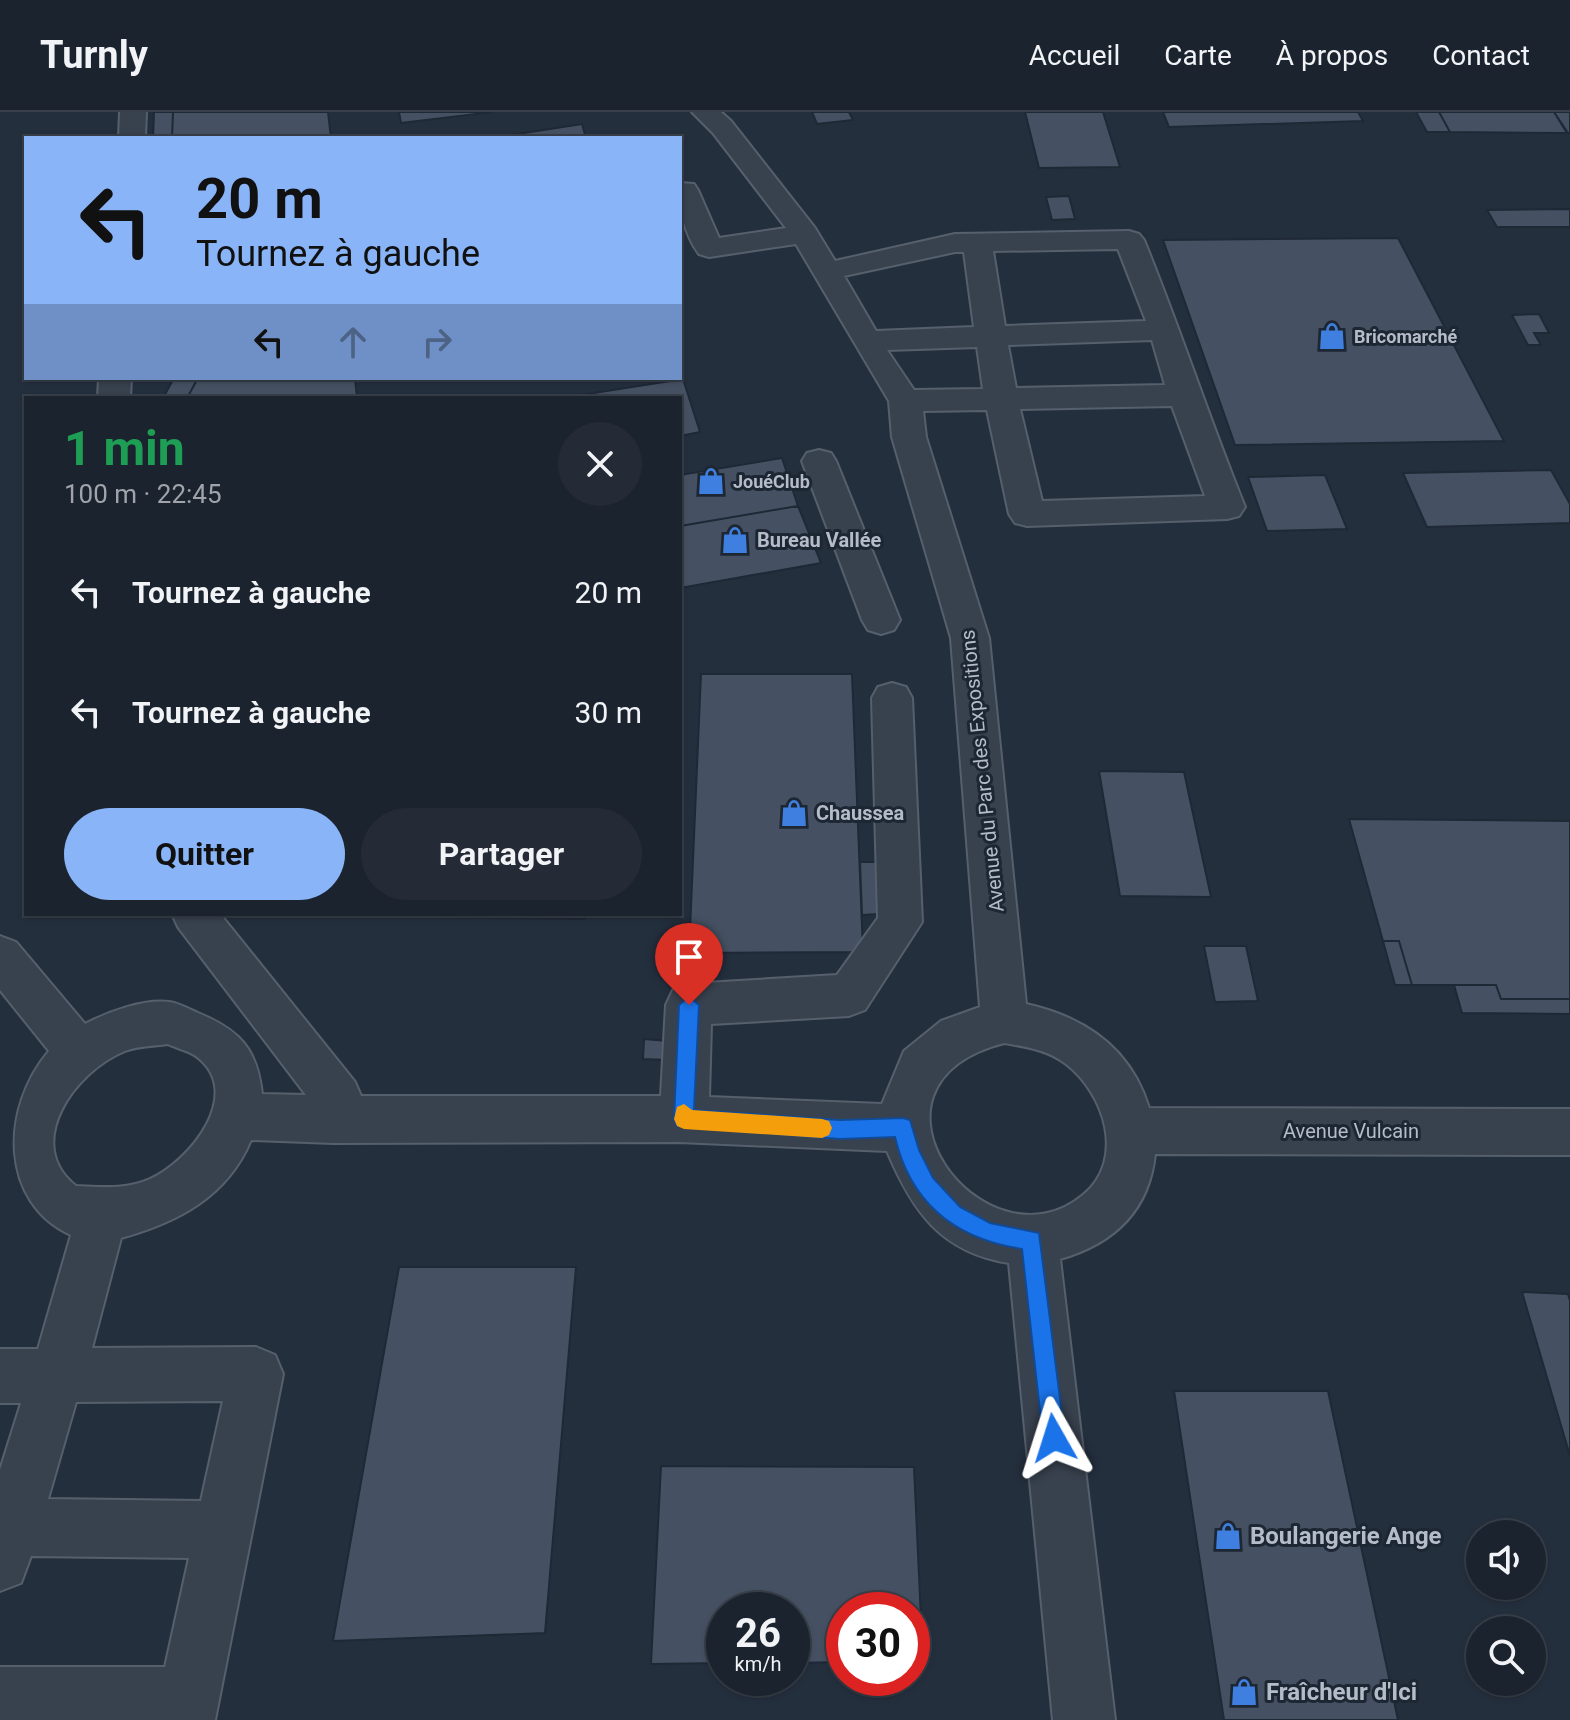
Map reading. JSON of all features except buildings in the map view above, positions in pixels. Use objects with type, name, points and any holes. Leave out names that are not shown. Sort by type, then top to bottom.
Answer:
[{"type":"street","points":[[132,136],[133,112]]},
{"type":"street","name":"Avenue du Parc des Expositions","points":[[705,112],[722,127],[805,234],[866,341],[905,401],[909,437],[970,638],[1002,967],[1004,1022]]},
{"type":"street","points":[[684,190],[709,248],[805,234]]},
{"type":"street","points":[[828,271],[955,243],[1129,240],[1165,330],[1184,395],[1227,507],[1027,514],[1001,399],[977,243]]},
{"type":"street","points":[[866,341],[1165,330]]},
{"type":"street","points":[[905,401],[1184,395]]},
{"type":"street","points":[[819,461],[881,620]]},
{"type":"street","points":[[684,1119],[689,1005],[849,995],[900,922],[892,698]]},
{"type":"street","points":[[196,916],[338,1098],[333,1120]]},
{"type":"street","points":[[0,956],[80,1053]]},
{"type":"street","points":[[1004,1022],[1064,1037],[1094,1059],[1118,1088],[1133,1131],[1131,1158],[1120,1191],[1097,1218],[1064,1235],[1032,1240],[987,1233],[953,1214],[925,1186],[909,1152],[903,1127],[912,1082],[932,1054],[959,1035],[1004,1022]]},
{"type":"street","points":[[169,1023],[196,1029],[218,1043],[233,1063],[240,1088],[237,1116],[223,1147],[201,1176],[171,1199],[136,1213],[101,1217],[69,1210],[45,1193],[31,1169],[28,1139],[36,1108],[54,1078],[80,1053],[109,1036],[139,1025],[169,1023]]},
{"type":"street","points":[[237,1116],[333,1120],[684,1119],[840,1129],[903,1127]]},
{"type":"street","name":"Avenue Vulcain","points":[[1133,1131],[1570,1132]]},
{"type":"street","points":[[101,1217],[84,1286],[4,1538],[223,1530]]},
{"type":"street","points":[[1032,1240],[1084,1720]]},
{"type":"street","points":[[0,1376],[256,1374],[186,1709],[0,1698]]},
{"type":"slow traffic","points":[[684,1113],[684,1119],[822,1128]]},
{"type":"place","name":"Bricomarché","points":[[1332,336]]},
{"type":"place","name":"JouéClub","points":[[711,481]]},
{"type":"place","name":"Bureau Vallée","points":[[735,540]]},
{"type":"place","name":"Chaussea","points":[[794,813]]},
{"type":"place","name":"Boulangerie Ange","points":[[1228,1536]]},
{"type":"place","name":"Fraîcheur d'Ici","points":[[1244,1692]]},
{"type":"route","points":[[689,1005],[684,1119],[840,1129],[903,1127],[909,1152],[925,1186],[953,1214],[987,1233],[1032,1240],[1054,1438]]}]
